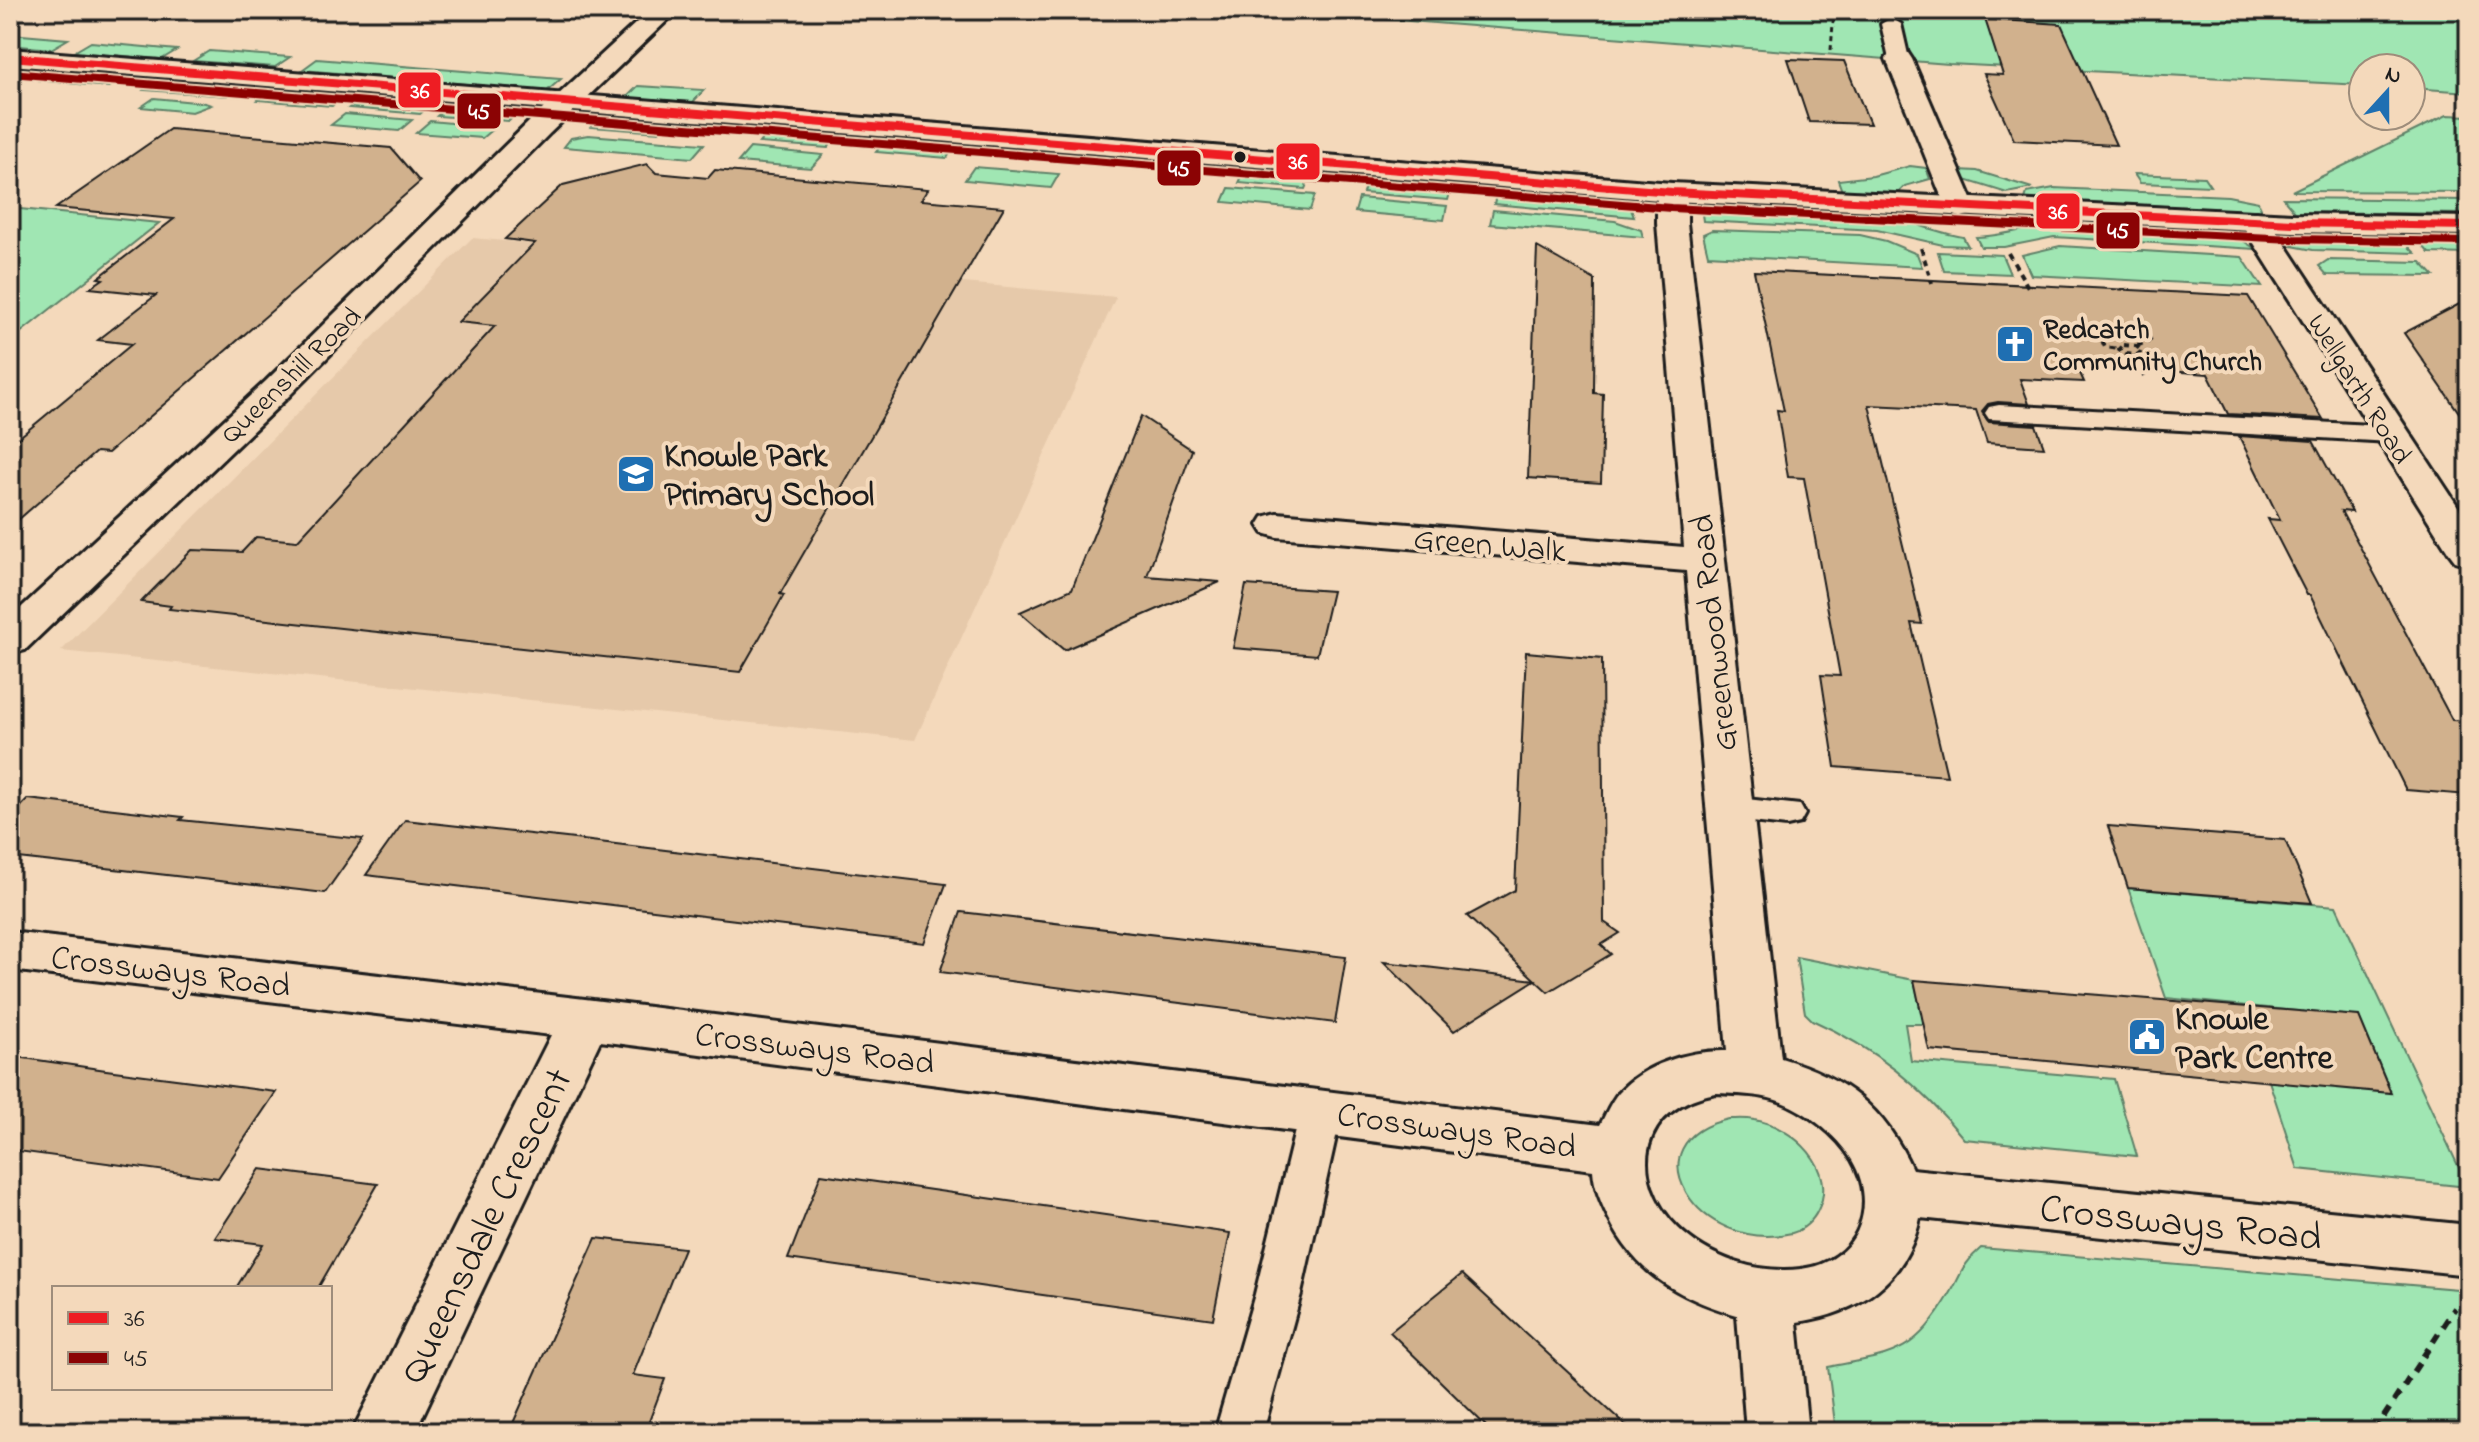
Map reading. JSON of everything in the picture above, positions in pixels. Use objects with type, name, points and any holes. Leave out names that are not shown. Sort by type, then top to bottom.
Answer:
[{"type":"street","name":"Queenshill Road","points":[[10,641],[278,388],[567,102],[665,10]]},
{"type":"street","points":[[10,57],[1672,192],[2255,221],[2469,226]]},
{"type":"street","points":[[1899,59],[1961,208]]},
{"type":"street","name":"Greenwood Road","points":[[1672,192],[1672,223],[1704,561],[1756,1074]]},
{"type":"street","name":"Wellgarth Road","points":[[2255,221],[2469,553]]},
{"type":"street","name":"Green Walk","points":[[1277,525],[1704,561]]},
{"type":"street","name":"Crossways Road","points":[[10,951],[1321,1110],[1618,1150]]},
{"type":"street","name":"Queensdale Crescent","points":[[383,1432],[585,1019]]},
{"type":"street","points":[[1716,1072],[1756,1074],[1803,1088],[1845,1115],[1876,1151],[1893,1191],[1892,1226],[1877,1257],[1848,1281],[1810,1295],[1765,1297],[1705,1279],[1655,1244],[1625,1198],[1618,1150],[1629,1120],[1650,1096],[1680,1080],[1716,1072]]},
{"type":"street","name":"Crossways Road","points":[[1893,1191],[2465,1275]]},
{"type":"street","points":[[1765,1297],[1777,1432]]},
{"type":"lane","points":[[1891,24],[1899,59]]},
{"type":"lane","points":[[1999,413],[2390,434]]},
{"type":"lane","points":[[1729,809],[1787,814]]},
{"type":"lane","points":[[1239,1432],[1278,1294],[1321,1110]]},
{"type":"path","points":[[1831,50],[1834,10]]},
{"type":"path","points":[[1921,247],[1932,283]]},
{"type":"path","points":[[2007,251],[2028,287]]},
{"type":"path","points":[[2098,331],[2105,347],[2137,355],[2142,351],[2136,346]]},
{"type":"path","points":[[2119,349],[2123,345],[2136,346],[2152,339]]},
{"type":"path","points":[[2374,1432],[2465,1275]]},
{"type":"shaded area","name":"Knowle Park Primary School","points":[[472,238],[1116,297],[915,740],[61,651]]},
{"type":"green space","points":[[1310,10],[2469,10],[2469,92],[2427,89],[2427,52],[2347,52],[2347,84],[1949,64],[1310,13]]},
{"type":"green space","points":[[10,34],[68,39],[51,49],[10,45]]},
{"type":"green space","points":[[91,42],[177,50],[162,59],[74,52]]},
{"type":"green space","points":[[209,51],[290,57],[275,67],[193,61]]},
{"type":"green space","points":[[317,59],[561,79],[547,91],[302,70]]},
{"type":"green space","points":[[43,68],[137,77],[109,87],[26,79]]},
{"type":"green space","points":[[160,79],[243,85],[228,96],[144,90]]},
{"type":"green space","points":[[638,86],[704,90],[693,102],[626,98]]},
{"type":"green space","points":[[273,88],[347,94],[332,106],[258,100]]},
{"type":"green space","points":[[365,96],[435,102],[420,114],[349,108]]},
{"type":"green space","points":[[154,98],[211,105],[192,112],[141,107]]},
{"type":"green space","points":[[451,104],[522,109],[509,121],[437,116]]},
{"type":"green space","points":[[345,114],[412,120],[399,131],[331,125]]},
{"type":"green space","points":[[605,114],[671,119],[659,132],[591,127]]},
{"type":"green space","points":[[2447,115],[2469,116],[2469,192],[2292,191],[2412,132],[2427,132],[2427,125]]},
{"type":"green space","points":[[430,121],[495,127],[482,138],[416,133]]},
{"type":"green space","points":[[770,130],[839,135],[828,148],[759,143]]},
{"type":"green space","points":[[588,135],[704,144],[692,158],[564,147],[571,138]]},
{"type":"green space","points":[[887,139],[956,145],[947,158],[876,152]]},
{"type":"green space","points":[[750,148],[823,155],[811,168],[738,162]]},
{"type":"green space","points":[[1910,166],[1926,168],[1930,179],[1905,186],[1898,193],[1842,191],[1838,180],[1873,176]]},
{"type":"green space","points":[[974,167],[1059,174],[1051,188],[965,180]]},
{"type":"green space","points":[[1245,170],[1311,175],[1305,189],[1239,183]]},
{"type":"green space","points":[[1959,170],[1977,171],[2032,188],[2007,193],[1965,180]]},
{"type":"green space","points":[[2134,174],[2204,177],[2210,186],[2140,183]]},
{"type":"green space","points":[[1368,179],[1452,186],[1448,200],[1363,193]]},
{"type":"green space","points":[[1229,188],[1315,195],[1310,210],[1223,202]]},
{"type":"green space","points":[[2054,188],[2228,196],[2258,202],[2262,211],[2025,199],[2027,193]]},
{"type":"green space","points":[[1497,190],[1615,200],[1630,207],[1634,217],[1494,204]]},
{"type":"green space","points":[[1359,198],[1447,206],[1444,220],[1355,212]]},
{"type":"green space","points":[[2283,198],[2469,200],[2469,214],[2295,212]]},
{"type":"green space","points":[[1714,207],[1876,214],[1963,237],[1968,246],[1943,245],[1877,230],[1703,221],[1702,214]]},
{"type":"green space","points":[[10,208],[159,223],[10,341]]},
{"type":"green space","points":[[1493,210],[1615,221],[1641,230],[1643,237],[1490,224]]},
{"type":"green space","points":[[2070,223],[2230,233],[2256,249],[2054,237],[2004,247],[1981,247],[1976,237]]},
{"type":"green space","points":[[1712,230],[1860,235],[1886,241],[1917,254],[1922,267],[1708,255],[1703,234]]},
{"type":"green space","points":[[2310,236],[2392,236],[2402,240],[2415,253],[2313,250],[2292,246]]},
{"type":"green space","points":[[2416,238],[2468,239],[2469,254],[2429,253]]},
{"type":"green space","points":[[2060,246],[2242,257],[2262,287],[2031,275],[2022,255]]},
{"type":"green space","points":[[1938,252],[2002,255],[2010,274],[1944,271]]},
{"type":"green space","points":[[2328,260],[2421,262],[2434,276],[2327,275],[2319,266]]},
{"type":"green space","points":[[2128,888],[2336,906],[2468,1187],[2298,1169],[2269,1081],[2391,1092],[2359,1017],[2166,998]]},
{"type":"green space","points":[[1796,957],[1914,980],[1924,1024],[1905,1024],[1911,1061],[2114,1079],[2137,1156],[1964,1139],[1931,1102],[1896,1070],[1805,1013]]},
{"type":"green space","points":[[1729,1119],[1751,1119],[1769,1124],[1797,1140],[1808,1152],[1822,1179],[1823,1195],[1816,1214],[1804,1227],[1792,1233],[1758,1235],[1727,1228],[1703,1212],[1686,1192],[1679,1171],[1682,1149],[1698,1131]]},
{"type":"green space","points":[[1981,1248],[2469,1290],[2469,1432],[1836,1432],[1828,1367],[1886,1354],[1913,1340],[1937,1314],[1966,1264]]},
{"type":"building","points":[[1985,19],[2061,24],[2116,145],[2014,140],[1984,74],[2003,75]]},
{"type":"building","points":[[1788,59],[1844,61],[1870,124],[1809,122]]},
{"type":"building","points":[[170,129],[391,148],[420,182],[108,453],[96,452],[10,527],[10,445],[132,344],[98,340],[156,295],[90,288],[103,279],[98,278],[174,219],[56,208]]},
{"type":"building","points":[[647,164],[656,173],[708,178],[715,170],[928,189],[921,200],[1004,207],[780,594],[784,595],[740,672],[169,609],[171,606],[141,602],[192,550],[242,552],[256,537],[297,541],[495,326],[458,322],[535,243],[505,239],[563,185]]},
{"type":"building","points":[[1537,247],[1595,280],[1594,393],[1603,394],[1601,483],[1528,478]]},
{"type":"building","points":[[1754,271],[2248,296],[2323,419],[2228,414],[2208,374],[2076,364],[2084,382],[2020,379],[2029,404],[1998,402],[1988,404],[1982,411],[1989,422],[2036,425],[2044,447],[1987,443],[1976,410],[1869,405],[1922,624],[1911,623],[1947,776],[1835,767],[1821,675],[1840,676],[1804,478],[1788,477],[1777,410],[1784,411]]},
{"type":"building","points":[[2469,299],[2469,427],[2404,333]]},
{"type":"building","points":[[1141,416],[1192,450],[1147,576],[1220,582],[1064,650],[1020,612],[1072,589]]},
{"type":"building","points":[[2239,436],[2313,441],[2352,512],[2341,511],[2452,720],[2469,721],[2469,795],[2406,790],[2310,595],[2307,595],[2268,519],[2280,520]]},
{"type":"building","points":[[1246,585],[1332,591],[1317,655],[1233,648]]},
{"type":"building","points":[[1526,652],[1602,659],[1604,922],[1620,933],[1601,945],[1611,954],[1548,992],[1467,916],[1515,890]]},
{"type":"building","points":[[28,799],[183,817],[180,820],[363,839],[325,893],[10,857],[10,818]]},
{"type":"building","points":[[405,820],[946,884],[924,943],[366,875]]},
{"type":"building","points":[[2108,826],[2285,840],[2312,903],[2128,888]]},
{"type":"building","points":[[961,912],[1346,957],[1335,1023],[940,972]]},
{"type":"building","points":[[1384,962],[1535,980],[1454,1031]]},
{"type":"building","name":"Knowle Park Centre","points":[[1914,980],[2359,1016],[2391,1093],[1929,1050]]},
{"type":"building","points":[[10,1056],[276,1092],[218,1178],[10,1150]]},
{"type":"building","points":[[260,1169],[378,1184],[319,1286],[237,1286],[263,1244],[215,1238]]},
{"type":"building","points":[[821,1174],[1230,1233],[1213,1319],[788,1259]]},
{"type":"building","points":[[596,1238],[684,1248],[633,1375],[665,1379],[645,1432],[509,1432]]},
{"type":"building","points":[[1462,1274],[1633,1432],[1492,1432],[1390,1332]]},
{"type":"transit line","name":"36","points":[[10,57],[1672,192],[2293,223],[2469,226]]},
{"type":"transit line","name":"45","points":[[10,73],[1671,208],[2292,239],[2469,242]]},
{"type":"place","name":"Redcatch Community Church","points":[[2015,344]]},
{"type":"place","name":"Knowle Park Primary School","points":[[636,474]]},
{"type":"place","name":"Knowle Park Centre","points":[[2147,1037]]}]
